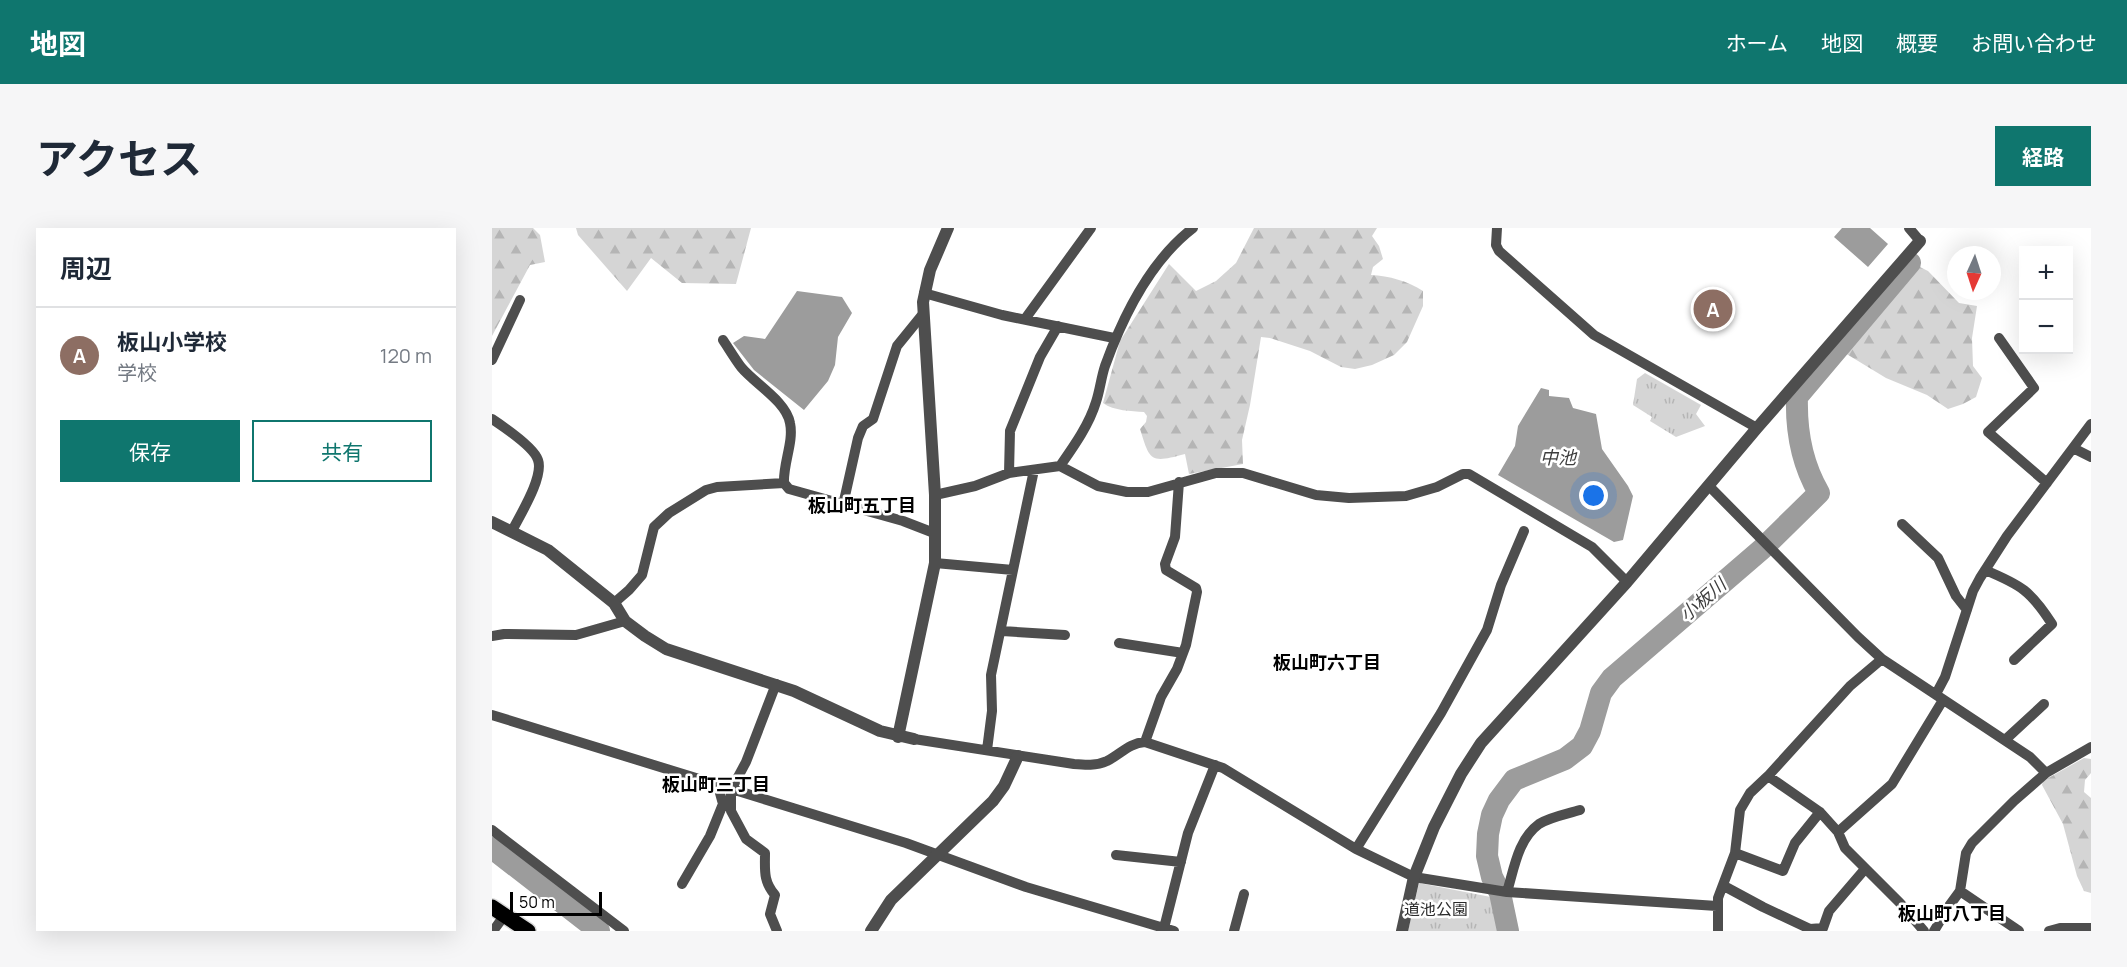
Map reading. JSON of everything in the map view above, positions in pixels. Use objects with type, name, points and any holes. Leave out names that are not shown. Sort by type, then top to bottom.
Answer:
[{"type":"main road","points":[[498,911],[528,931]]},
{"type":"street","points":[[898,737],[935,563],[935,495],[923,314],[924,293],[930,270],[948,228]]},
{"type":"street","points":[[1025,319],[1090,228]]},
{"type":"street","points":[[1497,228],[1496,245],[1499,251],[1594,334],[1756,428]]},
{"type":"street","points":[[1402,931],[1414,877],[1434,827],[1451,792],[1481,743],[1627,582],[1756,428],[1920,241],[1909,228]]},
{"type":"street","points":[[1060,466],[1076,443],[1096,402],[1114,338],[1128,312],[1161,260],[1188,230]]},
{"type":"street","points":[[924,293],[1025,319],[1114,338]]},
{"type":"street","points":[[492,360],[520,300]]},
{"type":"street","points":[[843,505],[858,438],[863,426],[873,419],[897,346],[923,314]]},
{"type":"street","points":[[1009,473],[1010,431],[1040,357],[1058,326]]},
{"type":"street","points":[[2000,338],[2034,388],[1988,432],[2047,483]]},
{"type":"street","points":[[723,340],[742,368],[784,410],[790,422],[784,472],[784,483],[789,489],[903,521],[934,533]]},
{"type":"street","points":[[492,419],[529,448],[539,461],[538,477],[512,531]]},
{"type":"street","points":[[1838,832],[1892,784],[1940,697],[1973,591],[2007,536],[2091,424]]},
{"type":"street","points":[[2073,448],[2091,457]]},
{"type":"street","points":[[935,495],[975,486],[1009,473],[1060,466],[1098,486],[1127,492],[1148,492],[1216,473],[1243,473],[1316,495],[1349,498],[1406,496],[1437,487],[1463,474],[1469,474],[1592,547],[1627,582]]},
{"type":"street","points":[[987,750],[992,711],[992,675],[1034,470]]},
{"type":"street","points":[[614,603],[642,575],[654,527],[669,513],[706,490],[784,483]]},
{"type":"street","points":[[1145,742],[1161,697],[1183,653],[1197,592],[1196,588],[1167,570],[1165,564],[1175,537],[1179,483]]},
{"type":"street","points":[[1709,486],[1882,659],[2030,757],[2046,773]]},
{"type":"street","points":[[492,522],[548,550],[614,603],[625,621],[666,649],[813,698],[857,722],[898,737],[1092,765],[1106,761],[1135,743],[1145,742],[1223,768],[1356,849],[1414,877],[1507,892],[1717,906]]},
{"type":"street","points":[[1902,524],[1938,558],[1956,596],[1967,610]]},
{"type":"street","points":[[1356,849],[1441,713],[1487,630],[1524,531]]},
{"type":"street","points":[[935,563],[1013,570]]},
{"type":"street","points":[[1985,570],[2014,582],[2025,590],[2034,598],[2052,624],[2014,660]]},
{"type":"street","points":[[492,636],[504,634],[576,635],[625,621]]},
{"type":"street","points":[[1002,631],[1065,635]]},
{"type":"street","points":[[1119,643],[1183,653]]},
{"type":"street","points":[[1718,931],[1718,898],[1736,853],[1740,810],[1750,793],[1850,686],[1882,659]]},
{"type":"street","points":[[776,684],[746,762],[731,790],[731,811],[746,839],[765,853],[765,878],[775,895],[770,914],[777,931]]},
{"type":"street","points":[[2005,740],[2044,704]]},
{"type":"street","points":[[492,715],[939,854],[1026,887],[1167,930],[1191,824],[1215,765]]},
{"type":"street","points":[[1934,931],[1960,891],[1966,853],[1972,843],[2046,773],[2091,747]]},
{"type":"street","points":[[871,931],[891,900],[993,801],[1004,786],[1018,756]]},
{"type":"street","points":[[1768,776],[1820,812],[1838,832],[1845,848],[1900,903],[1924,931]]},
{"type":"street","points":[[682,884],[710,836],[723,804],[718,786]]},
{"type":"street","points":[[1507,892],[1520,849],[1529,833],[1541,823],[1580,810]]},
{"type":"street","points":[[1736,853],[1783,871],[1795,843],[1820,812]]},
{"type":"street","points":[[492,830],[624,931]]},
{"type":"street","points":[[1116,855],[1181,862]]},
{"type":"street","points":[[1724,886],[1810,930],[1823,928],[1829,911],[1865,869]]},
{"type":"street","points":[[1960,891],[2019,931]]},
{"type":"street","points":[[1234,931],[1244,894]]},
{"type":"street","points":[[493,931],[498,911]]},
{"type":"street","points":[[2049,931],[2060,928],[2091,928]]},
{"type":"green space","points":[[492,228],[533,228],[540,235],[545,262],[530,265],[492,336]]},
{"type":"green space","points":[[576,228],[751,228],[736,284],[682,283],[651,258],[627,291],[578,235]]},
{"type":"green space","points":[[1254,228],[1377,228],[1372,236],[1379,246],[1383,259],[1373,267],[1371,275],[1398,280],[1417,287],[1423,291],[1423,306],[1407,342],[1394,355],[1372,365],[1355,369],[1341,367],[1310,351],[1261,337],[1242,440],[1243,464],[1189,474],[1185,454],[1158,459],[1149,453],[1140,429],[1146,422],[1147,416],[1144,412],[1117,409],[1103,403],[1120,341],[1169,264],[1196,291],[1216,281],[1236,263]]},
{"type":"green space","points":[[1914,264],[1928,271],[1947,291],[1947,300],[1977,306],[1972,338],[1973,366],[1982,378],[1976,397],[1948,409],[1927,395],[1886,378],[1840,350]]},
{"type":"green space","points":[[1645,373],[1701,405],[1696,414],[1705,426],[1676,437],[1650,421],[1652,417],[1633,405],[1637,379]]},
{"type":"green space","points":[[2084,758],[2091,759],[2091,773],[2085,780],[2084,792],[2091,798],[2091,893],[2084,891],[2077,876],[2063,824],[2042,785],[2043,781]]},
{"type":"green space","name":"道池公園","points":[[1419,883],[1496,898],[1499,931],[1408,931]]},
{"type":"water","points":[[1842,228],[1870,228],[1888,244],[1868,267],[1834,237]]},
{"type":"water","points":[[797,291],[842,297],[852,313],[838,337],[835,365],[828,381],[804,410],[754,370],[733,343],[744,336],[765,339]]},
{"type":"water","name":"中池","points":[[1541,388],[1549,390],[1549,396],[1569,398],[1573,408],[1596,414],[1602,449],[1633,496],[1623,540],[1614,542],[1498,475],[1515,446],[1518,426]]},
{"type":"waterway","name":"小板川","points":[[1508,931],[1500,893],[1492,877],[1487,856],[1492,815],[1499,800],[1514,780],[1565,759],[1582,746],[1590,731],[1601,693],[1612,678],[1762,549],[1819,493],[1808,470],[1801,446],[1797,397],[1910,263]]},
{"type":"waterway","points":[[492,848],[599,931]]},
{"type":"place","name":"板山小学校","points":[[1713,309]]},
{"type":"district","name":"板山町五丁目","points":[[862,506]]},
{"type":"district","name":"板山町六丁目","points":[[1327,663]]},
{"type":"district","name":"板山町三丁目","points":[[716,785]]},
{"type":"district","name":"板山町八丁目","points":[[1952,914]]}]
